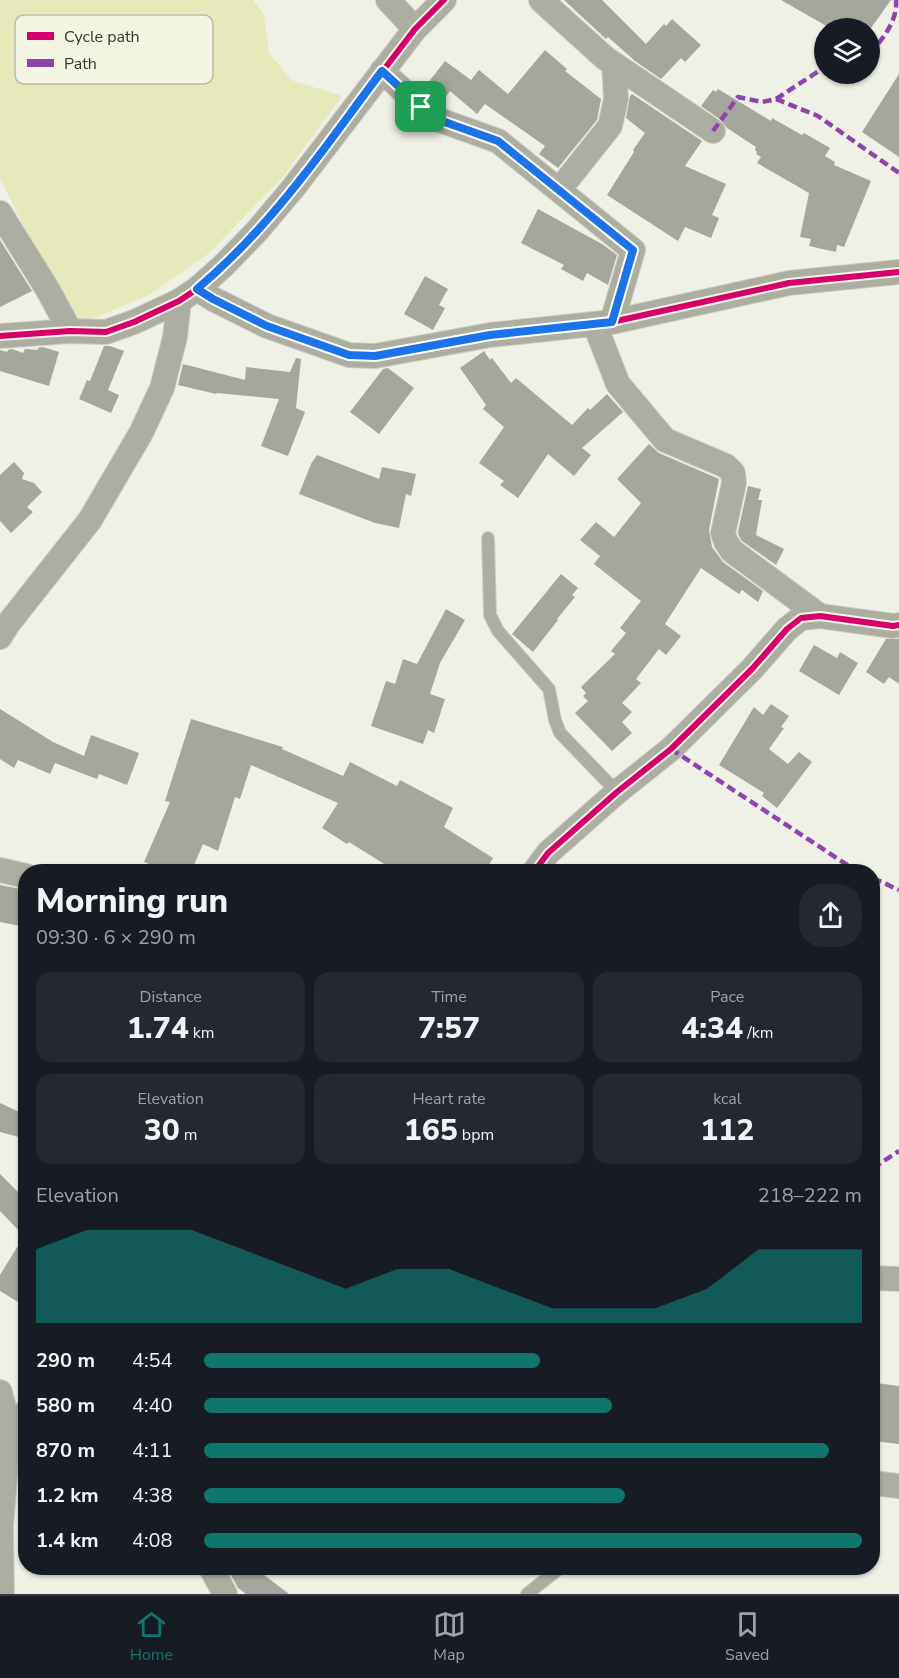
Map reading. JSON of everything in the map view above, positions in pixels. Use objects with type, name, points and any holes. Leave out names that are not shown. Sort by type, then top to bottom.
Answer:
[{"type":"street","points":[[388,0],[415,29]]},
{"type":"street","points":[[0,336],[70,331],[106,332],[134,322],[188,295],[223,266],[257,231],[294,187],[415,29],[444,0]]},
{"type":"street","points":[[541,0],[614,64],[713,131]]},
{"type":"street","points":[[559,190],[610,126],[616,99],[614,64]]},
{"type":"street","points":[[382,71],[421,107],[442,121],[498,141],[633,250],[603,324],[618,384],[665,440],[726,466],[733,473],[734,483],[723,533],[726,542],[732,550],[820,616]]},
{"type":"street","points":[[0,213],[48,290],[70,331]]},
{"type":"street","points":[[188,295],[213,299],[267,326],[349,355],[375,356],[490,335],[603,324],[789,283],[899,272]]},
{"type":"street","points":[[0,637],[90,520],[141,433],[162,388],[188,295]]},
{"type":"street","points":[[540,864],[548,853],[617,792],[671,749],[752,669],[787,629],[801,618],[820,616],[899,625]]},
{"type":"street","points":[[0,870],[18,874]]},
{"type":"street","points":[[880,1278],[899,1279]]},
{"type":"street","points":[[0,1392],[8,1437],[1,1527],[2,1594]]},
{"type":"street","points":[[8,1437],[18,1423]]},
{"type":"street","points":[[880,1484],[899,1486]]},
{"type":"street","points":[[215,1575],[225,1594]]},
{"type":"lane","points":[[488,538],[490,615],[498,631],[549,689],[560,733],[617,792]]},
{"type":"lane","points":[[527,1594],[551,1575]]},
{"type":"green space","points":[[0,0],[253,0],[264,15],[269,53],[291,80],[342,96],[283,177],[208,254],[149,295],[80,324],[31,241],[0,178]]},
{"type":"building","points":[[564,0],[602,0],[646,44],[664,24],[666,26],[672,19],[701,45],[685,62],[681,58],[661,79],[635,61],[608,37],[606,39]]},
{"type":"building","points":[[781,0],[891,0],[878,18],[814,19]]},
{"type":"building","points":[[545,50],[567,69],[565,71],[601,99],[597,120],[558,168],[539,154],[545,146],[485,104],[477,114],[450,91],[445,98],[427,84],[445,61],[471,80],[479,70],[508,94]]},
{"type":"building","points":[[899,74],[899,157],[862,132]]},
{"type":"building","points":[[718,89],[771,121],[772,118],[830,148],[825,156],[835,162],[834,165],[871,181],[844,247],[837,245],[836,252],[809,246],[811,239],[800,237],[809,193],[757,163],[761,157],[756,154],[756,147],[727,128],[721,120],[701,106],[713,90],[716,92]]},
{"type":"building","points":[[632,94],[702,141],[685,166],[726,184],[712,215],[719,218],[711,238],[685,227],[678,241],[607,195],[645,133],[626,118]]},
{"type":"building","points":[[538,209],[602,244],[617,255],[608,285],[587,273],[583,281],[561,269],[564,265],[521,243]]},
{"type":"building","points":[[0,240],[32,291],[0,307]]},
{"type":"building","points":[[425,276],[448,289],[439,305],[445,308],[433,330],[404,314]]},
{"type":"building","points":[[104,346],[124,351],[108,390],[119,395],[111,413],[79,399],[87,380],[90,381]]},
{"type":"building","points":[[43,347],[59,352],[49,386],[0,371],[0,350],[7,352],[12,349],[23,353],[25,349],[38,350]]},
{"type":"building","points":[[484,351],[511,383],[516,378],[572,425],[588,408],[590,410],[607,394],[623,412],[582,448],[591,455],[574,476],[548,454],[518,498],[500,485],[504,481],[479,463],[504,427],[483,409],[486,405],[460,368]]},
{"type":"building","points":[[296,358],[301,359],[296,408],[305,412],[288,456],[261,446],[279,399],[216,394],[178,385],[183,364],[245,380],[246,367],[290,372]]},
{"type":"building","points":[[388,368],[414,388],[379,434],[350,412],[383,369]]},
{"type":"building","points":[[649,444],[659,453],[719,479],[709,530],[712,547],[723,562],[763,591],[758,602],[742,590],[739,594],[701,568],[665,624],[681,636],[666,655],[659,649],[636,679],[641,683],[622,703],[632,712],[622,722],[632,733],[612,751],[575,713],[588,701],[583,696],[586,693],[581,687],[615,654],[611,651],[626,633],[620,628],[641,601],[594,564],[600,556],[580,540],[596,522],[614,537],[641,503],[617,479]]},
{"type":"building","points":[[317,455],[379,479],[382,467],[416,474],[411,496],[406,494],[399,528],[375,523],[299,494]]},
{"type":"building","points":[[14,462],[24,473],[22,479],[34,483],[42,492],[27,507],[33,512],[11,533],[0,521],[0,475]]},
{"type":"building","points":[[748,486],[761,489],[758,500],[762,500],[756,535],[784,549],[776,565],[742,541],[739,536]]},
{"type":"building","points":[[561,574],[578,588],[572,595],[575,597],[533,652],[512,634]]},
{"type":"building","points":[[446,609],[465,620],[440,663],[430,694],[445,699],[434,733],[428,730],[423,744],[371,726],[386,681],[395,684],[403,659],[417,664]]},
{"type":"building","points":[[886,639],[899,639],[899,684],[889,677],[884,684],[866,672]]},
{"type":"building","points":[[814,645],[837,658],[840,652],[858,663],[839,695],[799,671]]},
{"type":"building","points":[[771,704],[789,716],[781,727],[784,728],[769,749],[788,764],[799,752],[812,762],[777,808],[762,796],[764,793],[719,765],[754,707],[763,715]]},
{"type":"building","points":[[0,709],[53,742],[84,756],[91,735],[139,753],[127,785],[99,774],[97,779],[55,763],[50,774],[18,760],[14,768],[0,759]]},
{"type":"building","points":[[191,719],[283,747],[282,749],[343,776],[350,762],[397,786],[400,780],[453,808],[444,827],[493,858],[490,864],[384,864],[322,828],[338,803],[251,765],[240,799],[235,797],[218,851],[203,844],[194,864],[149,864],[144,862],[170,802],[165,801]]},
{"type":"building","points":[[0,885],[18,888],[18,925],[0,922]]},
{"type":"building","points":[[0,1103],[18,1111],[18,1137],[0,1132]]},
{"type":"building","points":[[0,1174],[18,1192],[18,1230],[0,1211]]},
{"type":"building","points":[[18,1246],[18,1302],[0,1291],[0,1275]]},
{"type":"building","points":[[880,1384],[899,1386],[899,1444],[880,1442]]},
{"type":"building","points":[[231,1575],[264,1575],[289,1594],[246,1594],[238,1588]]},
{"type":"marked path","points":[[880,41],[892,22],[896,0]]},
{"type":"marked path","points":[[776,99],[814,74]]},
{"type":"marked path","points":[[713,131],[738,97],[762,102],[776,99],[818,116],[899,173]]},
{"type":"marked path","points":[[671,749],[846,864]]},
{"type":"marked path","points":[[880,881],[899,890]]},
{"type":"marked path","points":[[880,1163],[899,1151]]},
{"type":"cycle path","points":[[0,336],[70,331],[106,332],[179,301],[197,289],[257,231],[294,187],[415,29],[444,0]]},
{"type":"cycle path","points":[[197,289],[267,326],[349,355],[375,356],[490,335],[612,322],[789,283],[899,272]]},
{"type":"cycle path","points":[[540,864],[548,853],[617,792],[671,749],[752,669],[787,629],[801,618],[820,616],[899,625]]},
{"type":"route","points":[[382,71],[421,107],[442,121],[498,141],[633,250],[612,322],[490,335],[375,356],[349,355],[267,326],[197,289],[257,231],[294,187],[382,71]]}]
